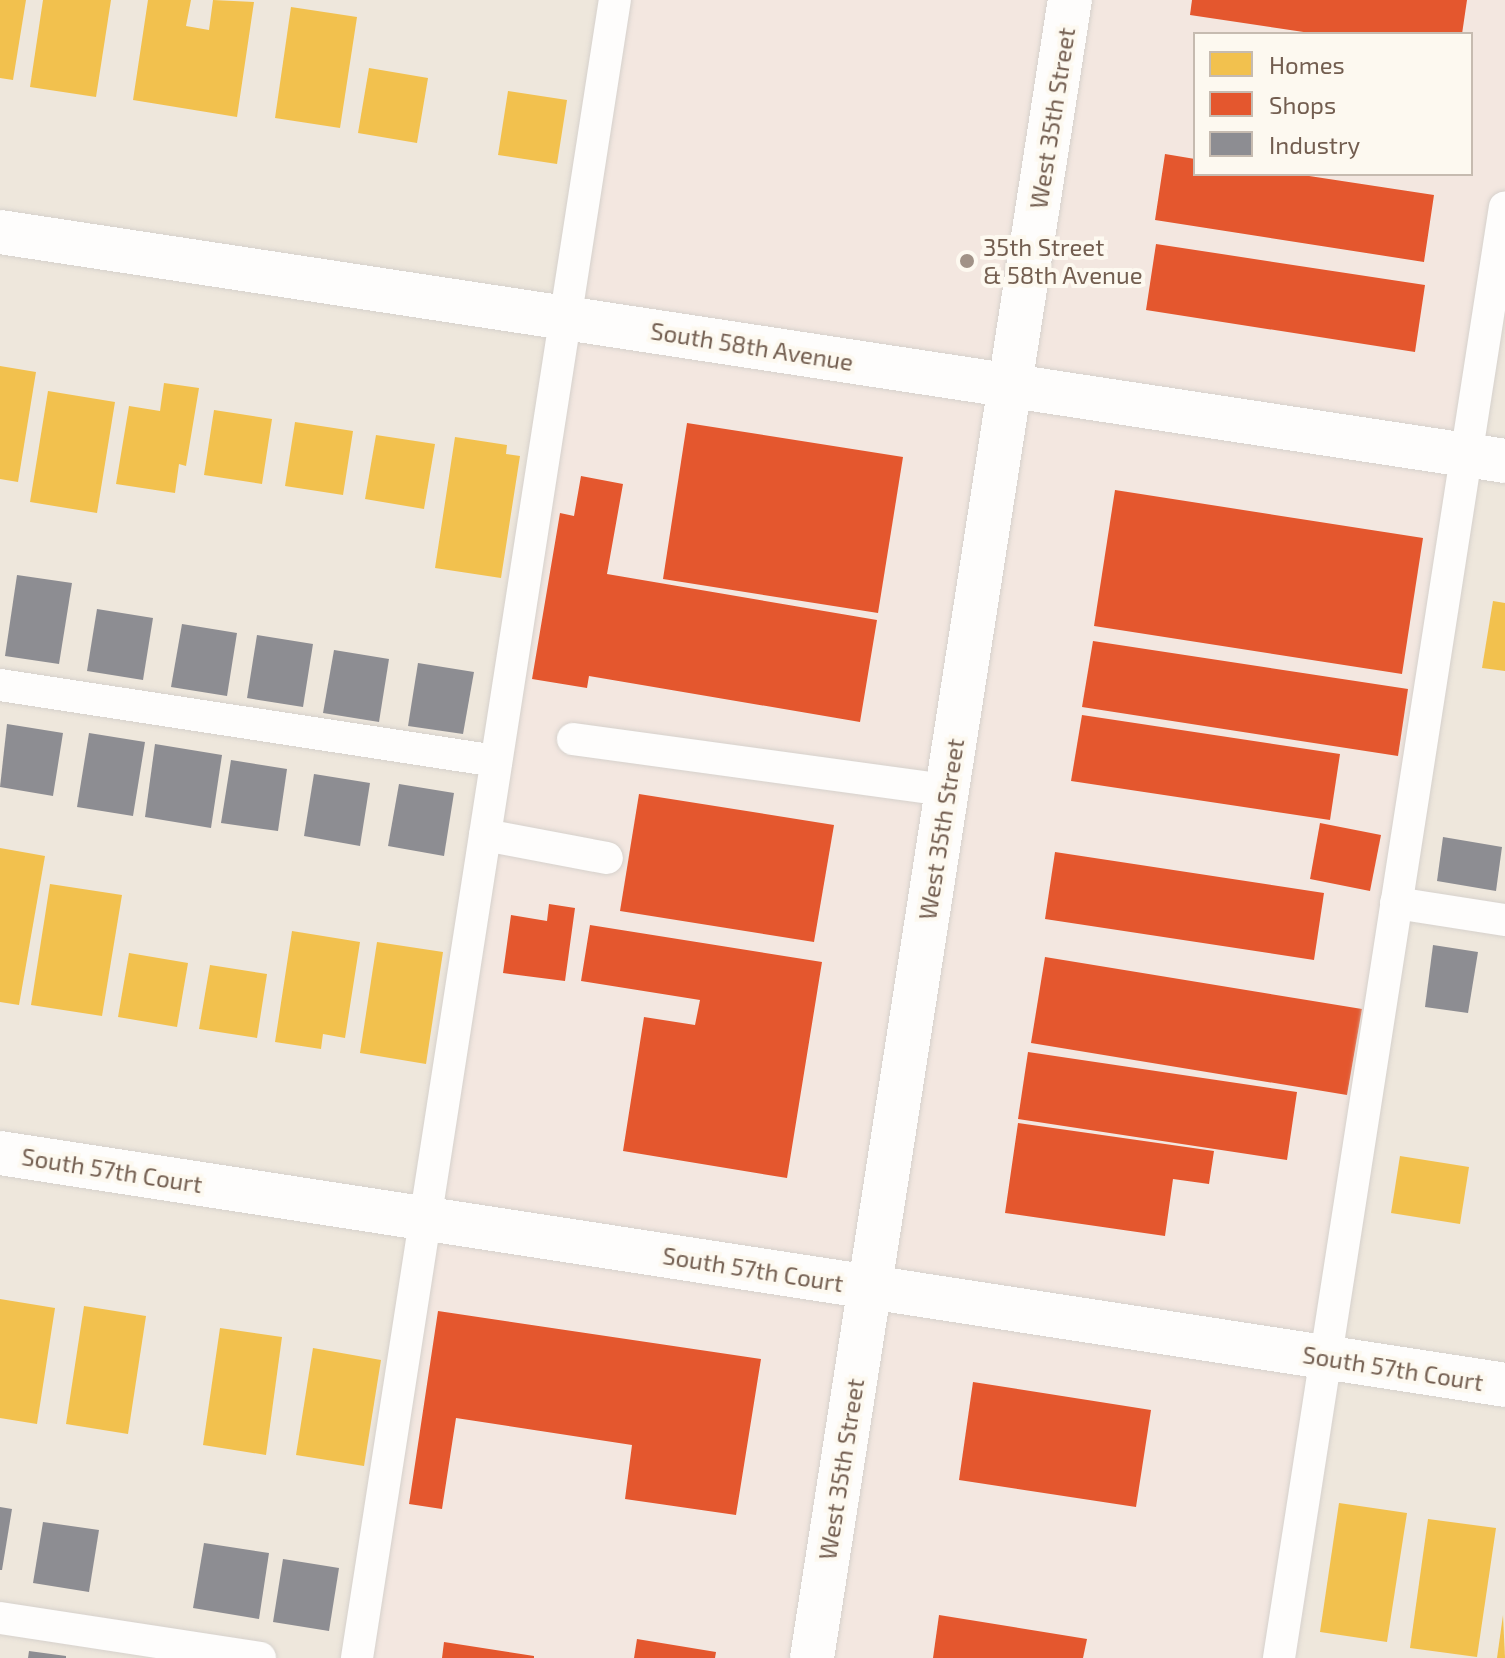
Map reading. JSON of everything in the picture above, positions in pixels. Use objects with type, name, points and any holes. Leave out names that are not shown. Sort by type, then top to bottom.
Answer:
[{"type":"street","name":"West 35th Street","points":[[812,1658],[1070,0]]},
{"type":"street","name":"South 58th Avenue","points":[[0,232],[1485,458]]},
{"type":"street","name":"South 57th Court","points":[[0,1153],[1505,1385]]},
{"type":"lane","points":[[357,1658],[615,0]]},
{"type":"lane","points":[[1279,1658],[1396,903],[1485,458],[1505,207]]},
{"type":"lane","points":[[0,685],[496,761]]},
{"type":"lane","points":[[573,739],[947,790]]},
{"type":"lane","points":[[485,835],[607,858]]},
{"type":"lane","points":[[1396,903],[1505,920]]},
{"type":"lane","points":[[0,1618],[260,1658]]},
{"type":"shaded area","points":[[0,0],[625,0],[578,302],[0,213]]},
{"type":"shaded area","points":[[625,0],[1505,0],[1505,299],[1296,1658],[368,1658]]},
{"type":"shaded area","points":[[0,251],[572,341],[368,1658],[0,1658]]},
{"type":"shaded area","points":[[1505,299],[1505,1658],[1296,1658]]},
{"type":"building: Homes","points":[[0,0],[26,0],[13,80],[0,78]]},
{"type":"building: Homes","points":[[43,0],[111,0],[96,97],[30,87]]},
{"type":"building: Homes","points":[[148,0],[191,0],[186,26],[209,30],[213,0],[254,2],[237,117],[133,100]]},
{"type":"building: Homes","points":[[291,7],[357,17],[340,128],[275,118]]},
{"type":"building: Homes","points":[[369,68],[428,78],[417,143],[358,133]]},
{"type":"building: Homes","points":[[508,91],[567,100],[557,164],[498,155]]},
{"type":"building: Homes","points":[[0,366],[36,372],[18,482],[0,479]]},
{"type":"building: Homes","points":[[164,383],[199,388],[186,466],[179,464],[175,493],[116,484],[129,406],[160,411]]},
{"type":"building: Homes","points":[[48,391],[115,402],[97,513],[30,502]]},
{"type":"building: Homes","points":[[214,410],[272,419],[262,484],[204,475]]},
{"type":"building: Homes","points":[[295,422],[353,431],[343,495],[285,486]]},
{"type":"building: Homes","points":[[376,435],[435,444],[424,509],[365,499]]},
{"type":"building: Homes","points":[[455,437],[507,445],[506,454],[520,456],[501,578],[435,568]]},
{"type":"building: Homes","points":[[1493,601],[1505,603],[1505,671],[1482,668]]},
{"type":"building: Homes","points":[[0,848],[45,856],[19,1005],[0,1002]]},
{"type":"building: Homes","points":[[50,884],[122,895],[102,1016],[31,1005]]},
{"type":"building: Homes","points":[[292,931],[360,942],[345,1038],[323,1034],[321,1049],[275,1042]]},
{"type":"building: Homes","points":[[377,942],[443,952],[426,1064],[360,1053]]},
{"type":"building: Homes","points":[[129,953],[188,963],[177,1027],[118,1017]]},
{"type":"building: Homes","points":[[210,965],[267,974],[257,1038],[199,1029]]},
{"type":"building: Homes","points":[[1400,1156],[1469,1167],[1460,1224],[1391,1213]]},
{"type":"building: Homes","points":[[0,1299],[55,1308],[37,1424],[0,1418]]},
{"type":"building: Homes","points":[[84,1306],[146,1316],[128,1434],[66,1424]]},
{"type":"building: Homes","points":[[220,1328],[282,1337],[266,1455],[203,1445]]},
{"type":"building: Homes","points":[[313,1348],[381,1360],[364,1466],[296,1455]]},
{"type":"building: Homes","points":[[1339,1503],[1407,1513],[1387,1642],[1320,1632]]},
{"type":"building: Homes","points":[[1428,1519],[1496,1528],[1477,1657],[1410,1648]]},
{"type":"building: Homes","points":[[1503,1615],[1505,1658],[1497,1658]]},
{"type":"building: Shops","points":[[1192,0],[1467,0],[1462,32],[1304,32],[1190,15]]},
{"type":"building: Shops","points":[[1165,154],[1193,159],[1193,176],[1309,176],[1434,195],[1424,262],[1155,220]]},
{"type":"building: Shops","points":[[1156,244],[1425,285],[1415,352],[1146,310]]},
{"type":"building: Shops","points":[[687,423],[903,457],[878,613],[663,579]]},
{"type":"building: Shops","points":[[581,476],[623,484],[607,574],[877,620],[860,722],[589,676],[587,688],[532,679],[560,513],[574,516]]},
{"type":"building: Shops","points":[[1115,490],[1423,538],[1402,674],[1094,626]]},
{"type":"building: Shops","points":[[1093,641],[1408,689],[1398,756],[1082,707]]},
{"type":"building: Shops","points":[[1082,715],[1340,754],[1330,820],[1071,781]]},
{"type":"building: Shops","points":[[639,794],[834,825],[814,942],[620,911]]},
{"type":"building: Shops","points":[[1320,823],[1381,835],[1370,891],[1310,879]]},
{"type":"building: Shops","points":[[1055,852],[1324,893],[1314,960],[1045,919]]},
{"type":"building: Shops","points":[[549,904],[575,908],[565,981],[503,973],[511,915],[547,921]]},
{"type":"building: Shops","points":[[590,925],[822,962],[787,1178],[623,1151],[644,1017],[695,1025],[700,1000],[581,981]]},
{"type":"building: Shops","points":[[1045,957],[1362,1009],[1347,1095],[1031,1043]]},
{"type":"building: Shops","points":[[1028,1052],[1297,1092],[1287,1160],[1018,1119]]},
{"type":"building: Shops","points":[[1018,1123],[1214,1151],[1209,1184],[1173,1179],[1165,1236],[1005,1213]]},
{"type":"building: Shops","points":[[438,1311],[761,1359],[736,1515],[625,1499],[632,1445],[456,1418],[442,1509],[409,1504]]},
{"type":"building: Shops","points":[[973,1382],[1151,1410],[1136,1507],[959,1480]]},
{"type":"building: Shops","points":[[939,1615],[1087,1639],[1083,1658],[933,1658]]},
{"type":"building: Shops","points":[[637,1639],[716,1652],[715,1658],[634,1658]]},
{"type":"building: Shops","points":[[444,1642],[534,1656],[534,1658],[442,1658]]},
{"type":"building: Industry","points":[[17,575],[72,583],[59,664],[5,656]]},
{"type":"building: Industry","points":[[97,609],[153,618],[143,680],[87,671]]},
{"type":"building: Industry","points":[[182,624],[237,633],[227,696],[171,687]]},
{"type":"building: Industry","points":[[257,635],[313,644],[303,707],[247,698]]},
{"type":"building: Industry","points":[[334,650],[389,659],[379,722],[323,713]]},
{"type":"building: Industry","points":[[418,663],[474,672],[463,734],[408,726]]},
{"type":"building: Industry","points":[[7,724],[63,733],[53,796],[0,787]]},
{"type":"building: Industry","points":[[89,733],[145,742],[133,816],[77,807]]},
{"type":"building: Industry","points":[[155,744],[222,755],[211,828],[145,817]]},
{"type":"building: Industry","points":[[231,760],[287,769],[278,831],[221,823]]},
{"type":"building: Industry","points":[[314,774],[370,783],[360,846],[304,836]]},
{"type":"building: Industry","points":[[399,784],[454,793],[444,856],[388,846]]},
{"type":"building: Industry","points":[[1443,837],[1502,847],[1496,891],[1437,881]]},
{"type":"building: Industry","points":[[1433,945],[1478,952],[1468,1013],[1425,1007]]},
{"type":"building: Industry","points":[[0,1507],[12,1509],[2,1570],[0,1570]]},
{"type":"building: Industry","points":[[43,1522],[99,1530],[89,1592],[33,1583]]},
{"type":"building: Industry","points":[[204,1543],[269,1553],[259,1619],[193,1608]]},
{"type":"building: Industry","points":[[283,1559],[339,1568],[329,1631],[273,1622]]},
{"type":"building: Industry","points":[[29,1651],[66,1656],[66,1658],[28,1658]]},
{"type":"place","name":"35th Street & 58th Avenue","points":[[967,261]]}]
